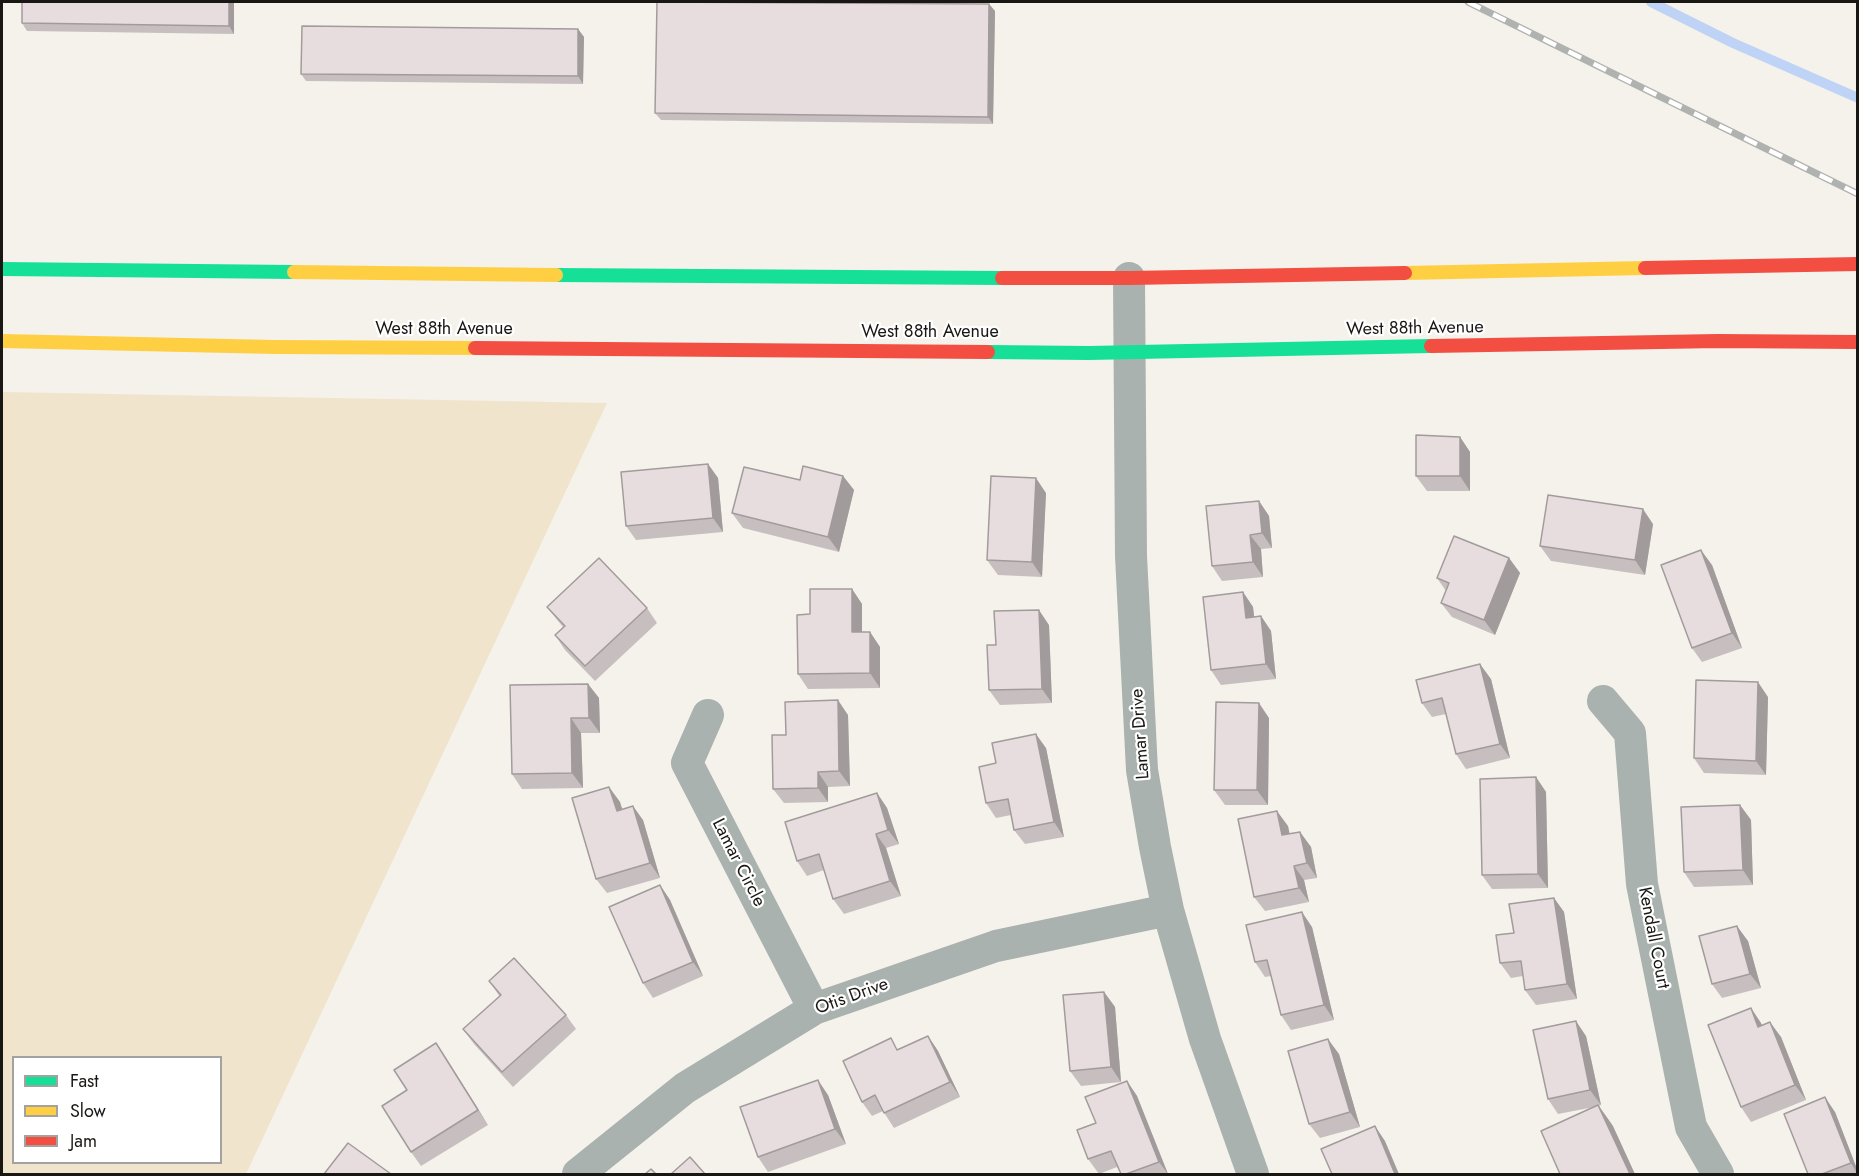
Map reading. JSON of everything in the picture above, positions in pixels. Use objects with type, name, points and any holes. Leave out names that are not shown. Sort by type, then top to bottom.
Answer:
[{"type":"main road","points":[[2,269],[718,277],[1129,278],[1857,264]]},
{"type":"main road","name":"West 88th Avenue","points":[[2,341],[287,347],[1128,353],[1718,341],[1857,342]]},
{"type":"street","name":"Lamar Drive","points":[[1129,278],[1131,556],[1142,770],[1168,910],[1205,1040],[1253,1174]]},
{"type":"street","name":"Kendall Court","points":[[1603,700],[1630,733],[1642,884],[1691,1127],[1718,1174]]},
{"type":"street","name":"Lamar Circle","points":[[708,715],[687,764],[814,1009]]},
{"type":"street","name":"Otis Drive","points":[[578,1174],[686,1088],[814,1009],[996,946],[1168,910]]},
{"type":"shaded area","points":[[2,392],[607,403],[246,1174],[2,1174]]},
{"type":"building","points":[[22,2],[229,2],[229,26],[22,23]]},
{"type":"building","points":[[657,2],[989,4],[988,117],[655,113]]},
{"type":"building","points":[[302,26],[578,29],[578,76],[301,74]]},
{"type":"building","points":[[1416,435],[1460,437],[1460,476],[1416,476]]},
{"type":"building","points":[[708,464],[713,518],[626,526],[621,472]]},
{"type":"building","points":[[803,466],[843,476],[828,537],[732,513],[744,467],[800,480]]},
{"type":"building","points":[[991,476],[1036,478],[1032,562],[987,560]]},
{"type":"building","points":[[1548,495],[1643,509],[1635,560],[1540,546]]},
{"type":"building","points":[[1259,501],[1262,533],[1250,535],[1253,562],[1212,566],[1206,506]]},
{"type":"building","points":[[1454,536],[1509,558],[1484,620],[1441,603],[1449,583],[1437,578]]},
{"type":"building","points":[[1701,550],[1732,633],[1692,648],[1661,565]]},
{"type":"building","points":[[599,558],[647,608],[585,666],[555,635],[565,626],[547,607]]},
{"type":"building","points":[[810,589],[852,589],[852,632],[870,632],[870,673],[798,674],[797,615],[810,614]]},
{"type":"building","points":[[1243,592],[1246,618],[1261,616],[1266,664],[1211,670],[1203,597]]},
{"type":"building","points":[[1039,610],[1042,689],[989,690],[987,645],[996,645],[994,611]]},
{"type":"building","points":[[1480,664],[1500,744],[1456,754],[1442,698],[1422,703],[1416,680]]},
{"type":"building","points":[[1696,680],[1758,682],[1756,761],[1694,758]]},
{"type":"building","points":[[588,684],[589,718],[571,718],[572,773],[512,774],[510,685]]},
{"type":"building","points":[[838,700],[839,771],[818,772],[818,788],[773,789],[772,735],[786,735],[785,702]]},
{"type":"building","points":[[1216,702],[1259,703],[1257,790],[1214,790]]},
{"type":"building","points":[[1036,734],[1054,822],[1014,830],[1008,799],[986,803],[979,767],[996,763],[992,743]]},
{"type":"building","points":[[1536,777],[1538,874],[1482,875],[1480,779]]},
{"type":"building","points":[[609,787],[617,811],[633,806],[650,863],[596,879],[572,798]]},
{"type":"building","points":[[877,793],[888,830],[876,834],[890,881],[833,899],[819,854],[797,861],[785,822]]},
{"type":"building","points":[[1740,805],[1743,870],[1684,872],[1681,807]]},
{"type":"building","points":[[1277,811],[1282,835],[1300,832],[1307,863],[1294,866],[1299,888],[1254,897],[1238,819]]},
{"type":"building","points":[[660,885],[693,962],[643,983],[609,907]]},
{"type":"building","points":[[1554,898],[1567,984],[1525,990],[1521,961],[1500,963],[1496,935],[1514,933],[1509,904]]},
{"type":"building","points":[[1302,912],[1324,1005],[1281,1015],[1267,960],[1255,962],[1246,925]]},
{"type":"building","points":[[1737,926],[1750,974],[1712,984],[1699,936]]},
{"type":"building","points":[[514,958],[566,1015],[502,1072],[463,1029],[501,995],[489,981]]},
{"type":"building","points":[[1104,992],[1111,1067],[1070,1071],[1063,995]]},
{"type":"building","points":[[1751,1008],[1758,1027],[1770,1022],[1795,1085],[1741,1107],[1708,1025]]},
{"type":"building","points":[[1576,1021],[1590,1090],[1548,1099],[1533,1030]]},
{"type":"building","points":[[928,1036],[950,1082],[884,1113],[875,1095],[862,1102],[843,1061],[891,1038],[897,1050]]},
{"type":"building","points":[[1328,1039],[1350,1112],[1309,1124],[1288,1051]]},
{"type":"building","points":[[436,1043],[478,1110],[411,1152],[382,1106],[407,1090],[394,1070]]},
{"type":"building","points":[[818,1080],[835,1129],[758,1157],[740,1107]]},
{"type":"building","points":[[1127,1081],[1159,1162],[1121,1174],[1111,1151],[1088,1159],[1077,1130],[1096,1123],[1085,1097]]},
{"type":"building","points":[[1825,1097],[1851,1163],[1822,1174],[1808,1174],[1784,1114]]},
{"type":"building","points":[[1598,1105],[1630,1174],[1560,1174],[1541,1131]]},
{"type":"building","points":[[1375,1126],[1395,1174],[1332,1174],[1321,1149]]},
{"type":"building","points":[[348,1143],[391,1174],[324,1174]]},
{"type":"building","points":[[690,1157],[705,1174],[671,1174]]},
{"type":"building","points":[[651,1169],[656,1174],[645,1174]]},
{"type":"waterway","points":[[1651,2],[1733,43],[1858,98]]},
{"type":"railway","points":[[1468,2],[1858,194]]},
{"type":"traffic: fast","points":[[2,269],[294,272]]},
{"type":"traffic: fast","points":[[556,275],[1002,278]]},
{"type":"traffic: fast","points":[[988,352],[1089,353],[1431,346]]},
{"type":"traffic: slow","points":[[1405,273],[1645,268]]},
{"type":"traffic: slow","points":[[294,272],[556,275]]},
{"type":"traffic: slow","points":[[2,341],[275,347],[475,348]]},
{"type":"traffic: jam","points":[[1645,268],[1858,264]]},
{"type":"traffic: jam","points":[[1002,278],[1405,273]]},
{"type":"traffic: jam","points":[[1431,346],[1718,341],[1858,342]]},
{"type":"traffic: jam","points":[[475,348],[988,352]]}]
